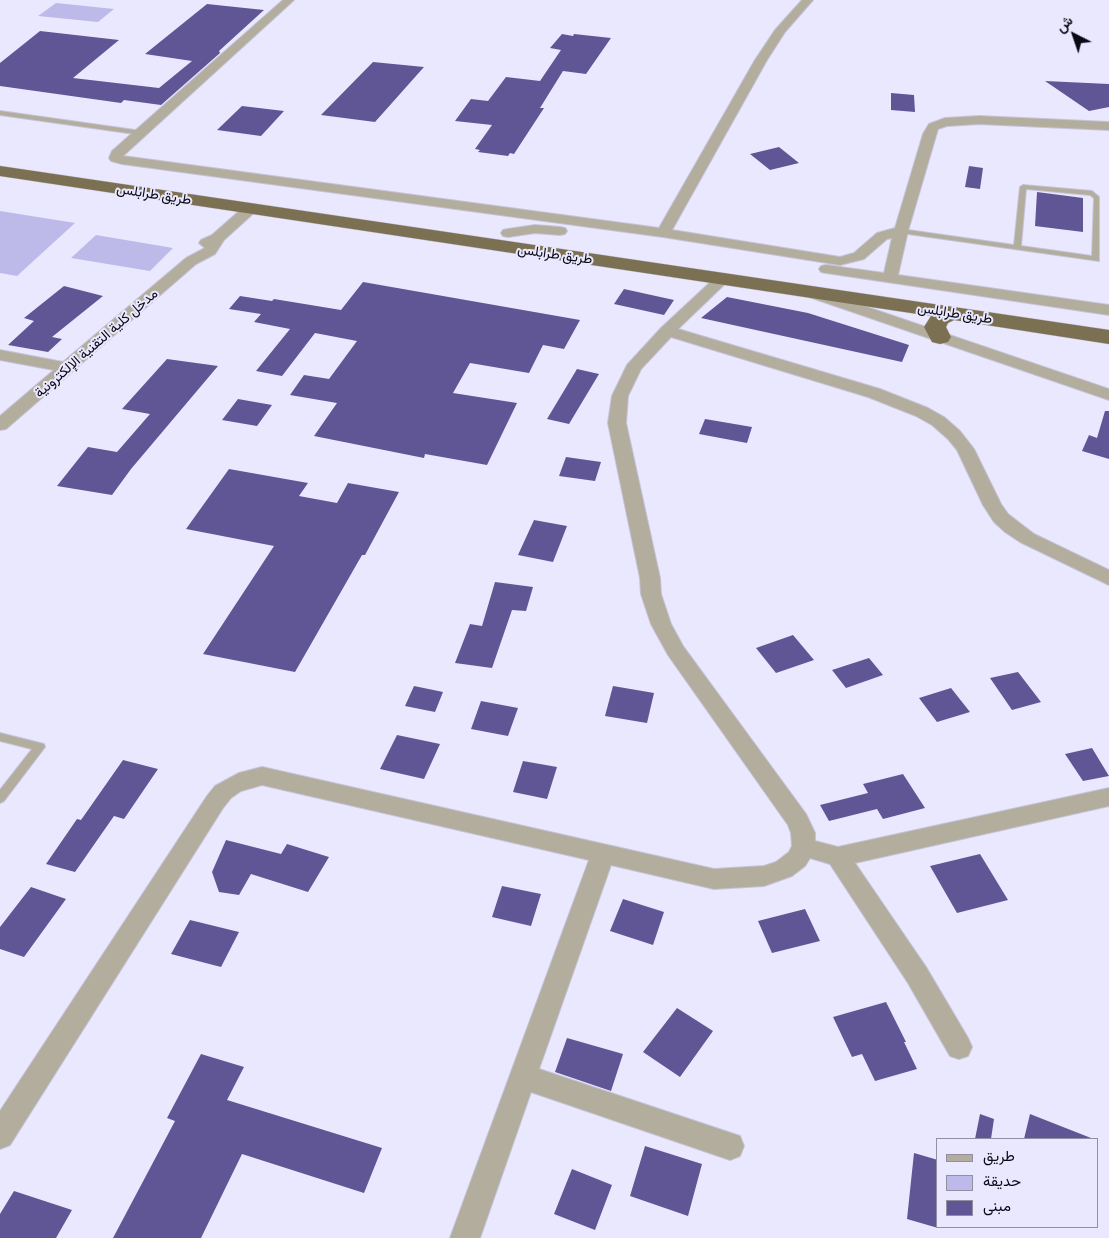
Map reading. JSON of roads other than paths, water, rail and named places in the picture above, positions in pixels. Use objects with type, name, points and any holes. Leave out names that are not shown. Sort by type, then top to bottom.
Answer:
[{"type":"highway","points":[[0,158],[1109,321]]},
{"type":"highway","name":"طريق طرابلس","points":[[0,171],[1109,337]]},
{"type":"highway","points":[[940,337],[936,327],[937,322],[940,318],[952,312]]},
{"type":"street","points":[[289,0],[142,134],[117,154],[116,158],[663,233],[840,261],[859,256],[882,236],[901,231]]},
{"type":"street","points":[[663,233],[761,60],[781,30],[808,0]]},
{"type":"street","points":[[890,278],[901,231],[929,134],[933,127],[945,122],[979,120],[1109,126]]},
{"type":"street","name":"مدخل كلية التقنية الإلكترونية","points":[[0,424],[191,261],[210,251],[217,238],[251,208]]},
{"type":"street","points":[[508,233],[526,230],[551,230],[1109,310]]},
{"type":"street","points":[[0,1135],[9,1105],[215,802],[228,788],[247,779],[262,776],[714,879],[764,876],[784,869],[797,859],[804,847],[798,821],[675,650],[656,611],[619,439],[617,410],[624,383],[633,368],[667,331],[723,278]]},
{"type":"street","points":[[803,290],[1109,395]]},
{"type":"street","points":[[667,331],[874,393],[922,412],[948,430],[965,449],[992,505],[1001,518],[1012,528],[1027,538],[1109,578]]},
{"type":"street","points":[[0,355],[67,368]]},
{"type":"street","points":[[804,847],[838,857],[1109,797]]},
{"type":"street","points":[[465,1238],[603,854]]},
{"type":"street","points":[[838,857],[917,976],[959,1047]]},
{"type":"street","points":[[522,1076],[730,1146]]},
{"type":"lane","points":[[0,113],[142,134]]},
{"type":"lane","points":[[901,231],[1096,259],[1097,198],[1092,193],[1023,187],[1017,247]]},
{"type":"lane","points":[[0,737],[40,747],[0,798]]}]
